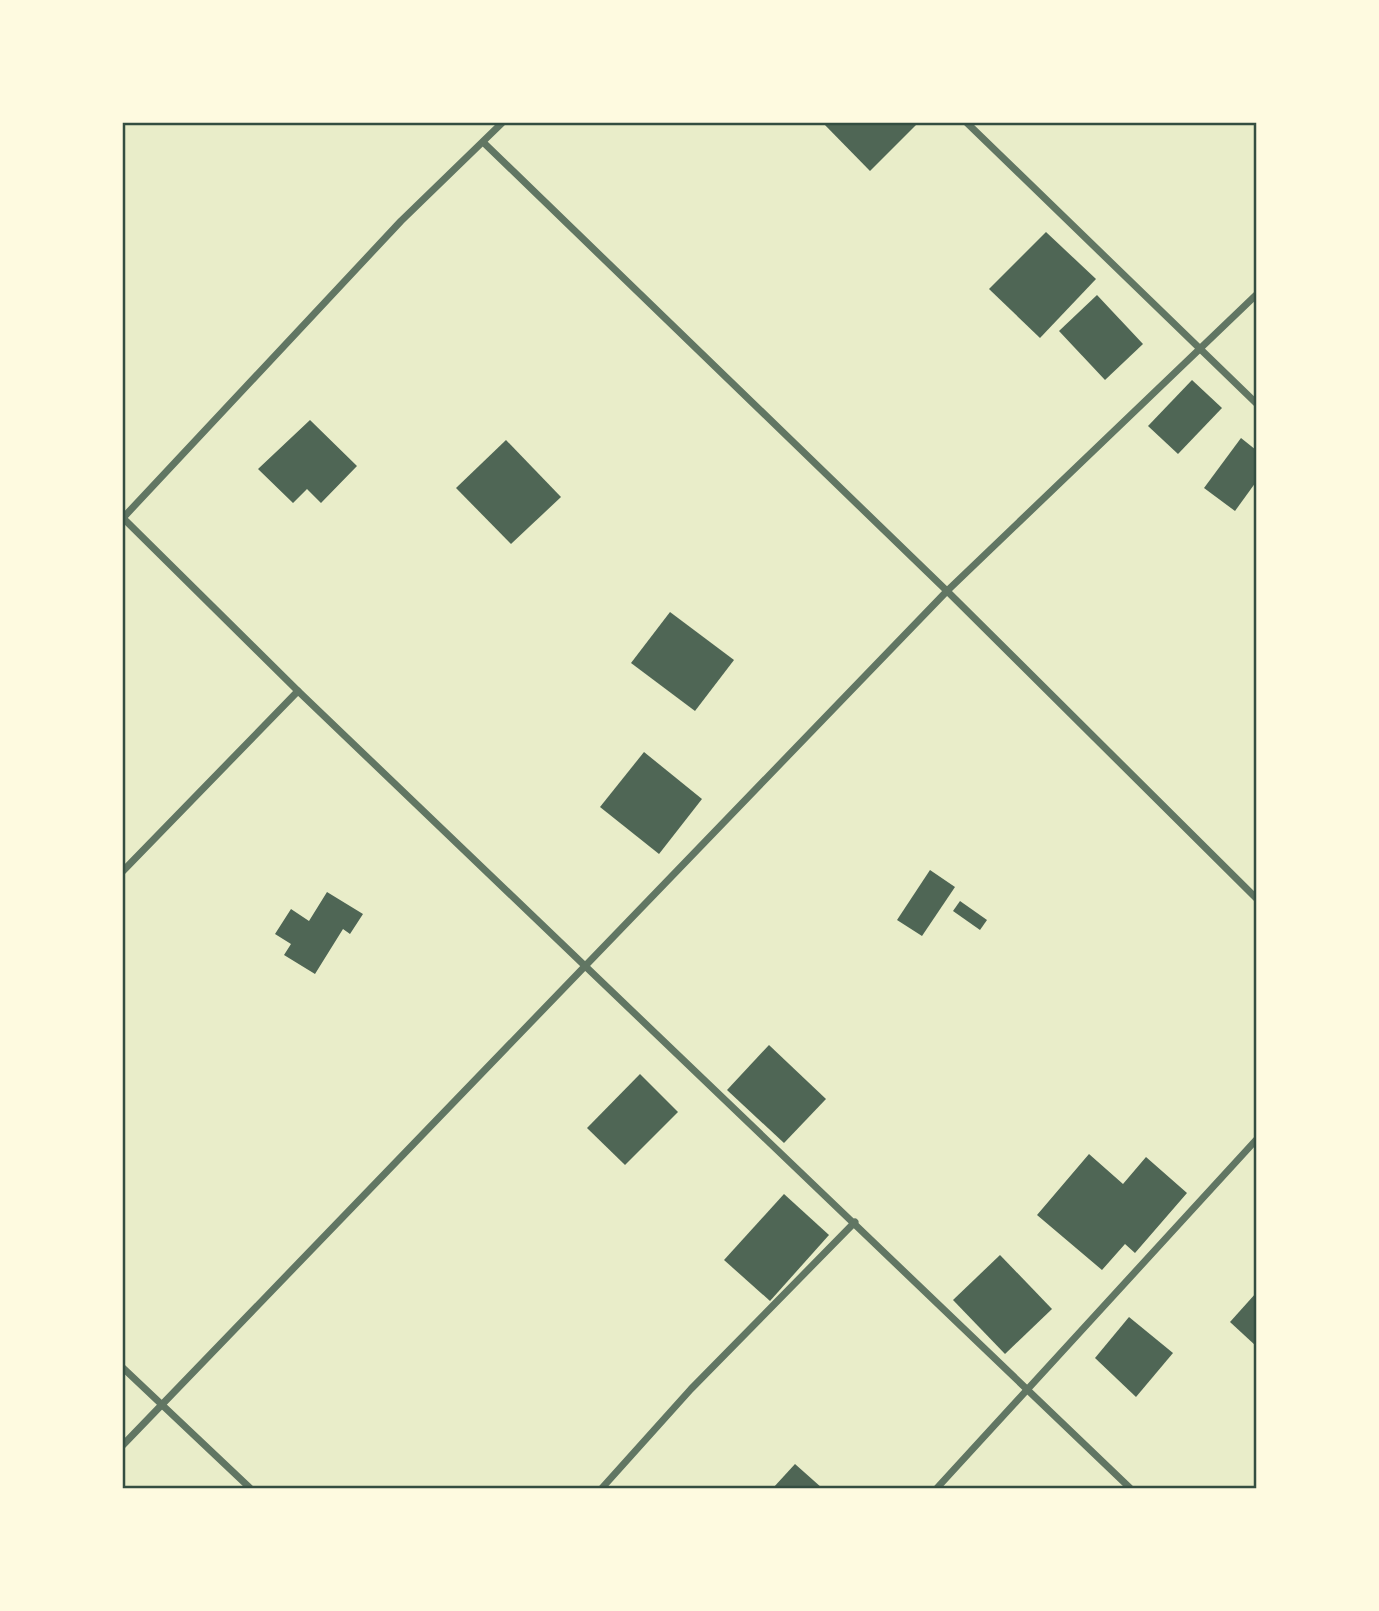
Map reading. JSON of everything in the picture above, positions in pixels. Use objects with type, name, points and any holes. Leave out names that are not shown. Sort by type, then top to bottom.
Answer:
[{"type":"street","points":[[503,122],[401,221],[123,518],[298,691],[855,1222],[1130,1489]]},
{"type":"street","points":[[966,122],[1256,402]]},
{"type":"street","points":[[484,143],[947,592],[1256,898]]},
{"type":"street","points":[[122,1446],[584,964],[947,592],[1256,295]]},
{"type":"street","points":[[122,873],[298,691]]},
{"type":"street","points":[[937,1489],[1256,1140]]},
{"type":"street","points":[[602,1489],[691,1389],[855,1222]]},
{"type":"street","points":[[122,1367],[250,1489]]},
{"type":"building","points":[[822,122],[919,122],[870,171]]},
{"type":"building","points":[[1046,232],[1096,279],[1040,338],[989,289]]},
{"type":"building","points":[[1097,295],[1143,344],[1105,380],[1059,331]]},
{"type":"building","points":[[1192,380],[1222,408],[1178,454],[1148,426]]},
{"type":"building","points":[[310,420],[357,466],[321,503],[307,489],[293,503],[258,469]]},
{"type":"building","points":[[1241,438],[1256,450],[1256,482],[1235,511],[1204,488]]},
{"type":"building","points":[[506,440],[561,497],[511,544],[456,488]]},
{"type":"building","points":[[670,612],[734,660],[695,711],[631,663]]},
{"type":"building","points":[[644,752],[702,799],[659,854],[600,807]]},
{"type":"building","points":[[930,870],[955,887],[922,936],[897,920]]},
{"type":"building","points":[[327,892],[363,914],[350,934],[343,929],[315,974],[284,955],[291,944],[275,934],[291,909],[309,921]]},
{"type":"building","points":[[960,901],[987,920],[980,930],[953,911]]},
{"type":"building","points":[[769,1045],[826,1099],[784,1143],[727,1090]]},
{"type":"building","points":[[640,1074],[678,1112],[625,1165],[587,1128]]},
{"type":"building","points":[[1089,1154],[1123,1184],[1146,1157],[1187,1193],[1135,1253],[1125,1244],[1102,1270],[1037,1215]]},
{"type":"building","points":[[784,1194],[829,1235],[770,1301],[724,1260]]},
{"type":"building","points":[[1000,1255],[1052,1309],[1005,1354],[953,1300]]},
{"type":"building","points":[[1256,1293],[1256,1346],[1230,1322]]},
{"type":"building","points":[[1129,1317],[1173,1353],[1136,1397],[1095,1358]]},
{"type":"building","points":[[795,1464],[822,1488],[773,1488]]}]
